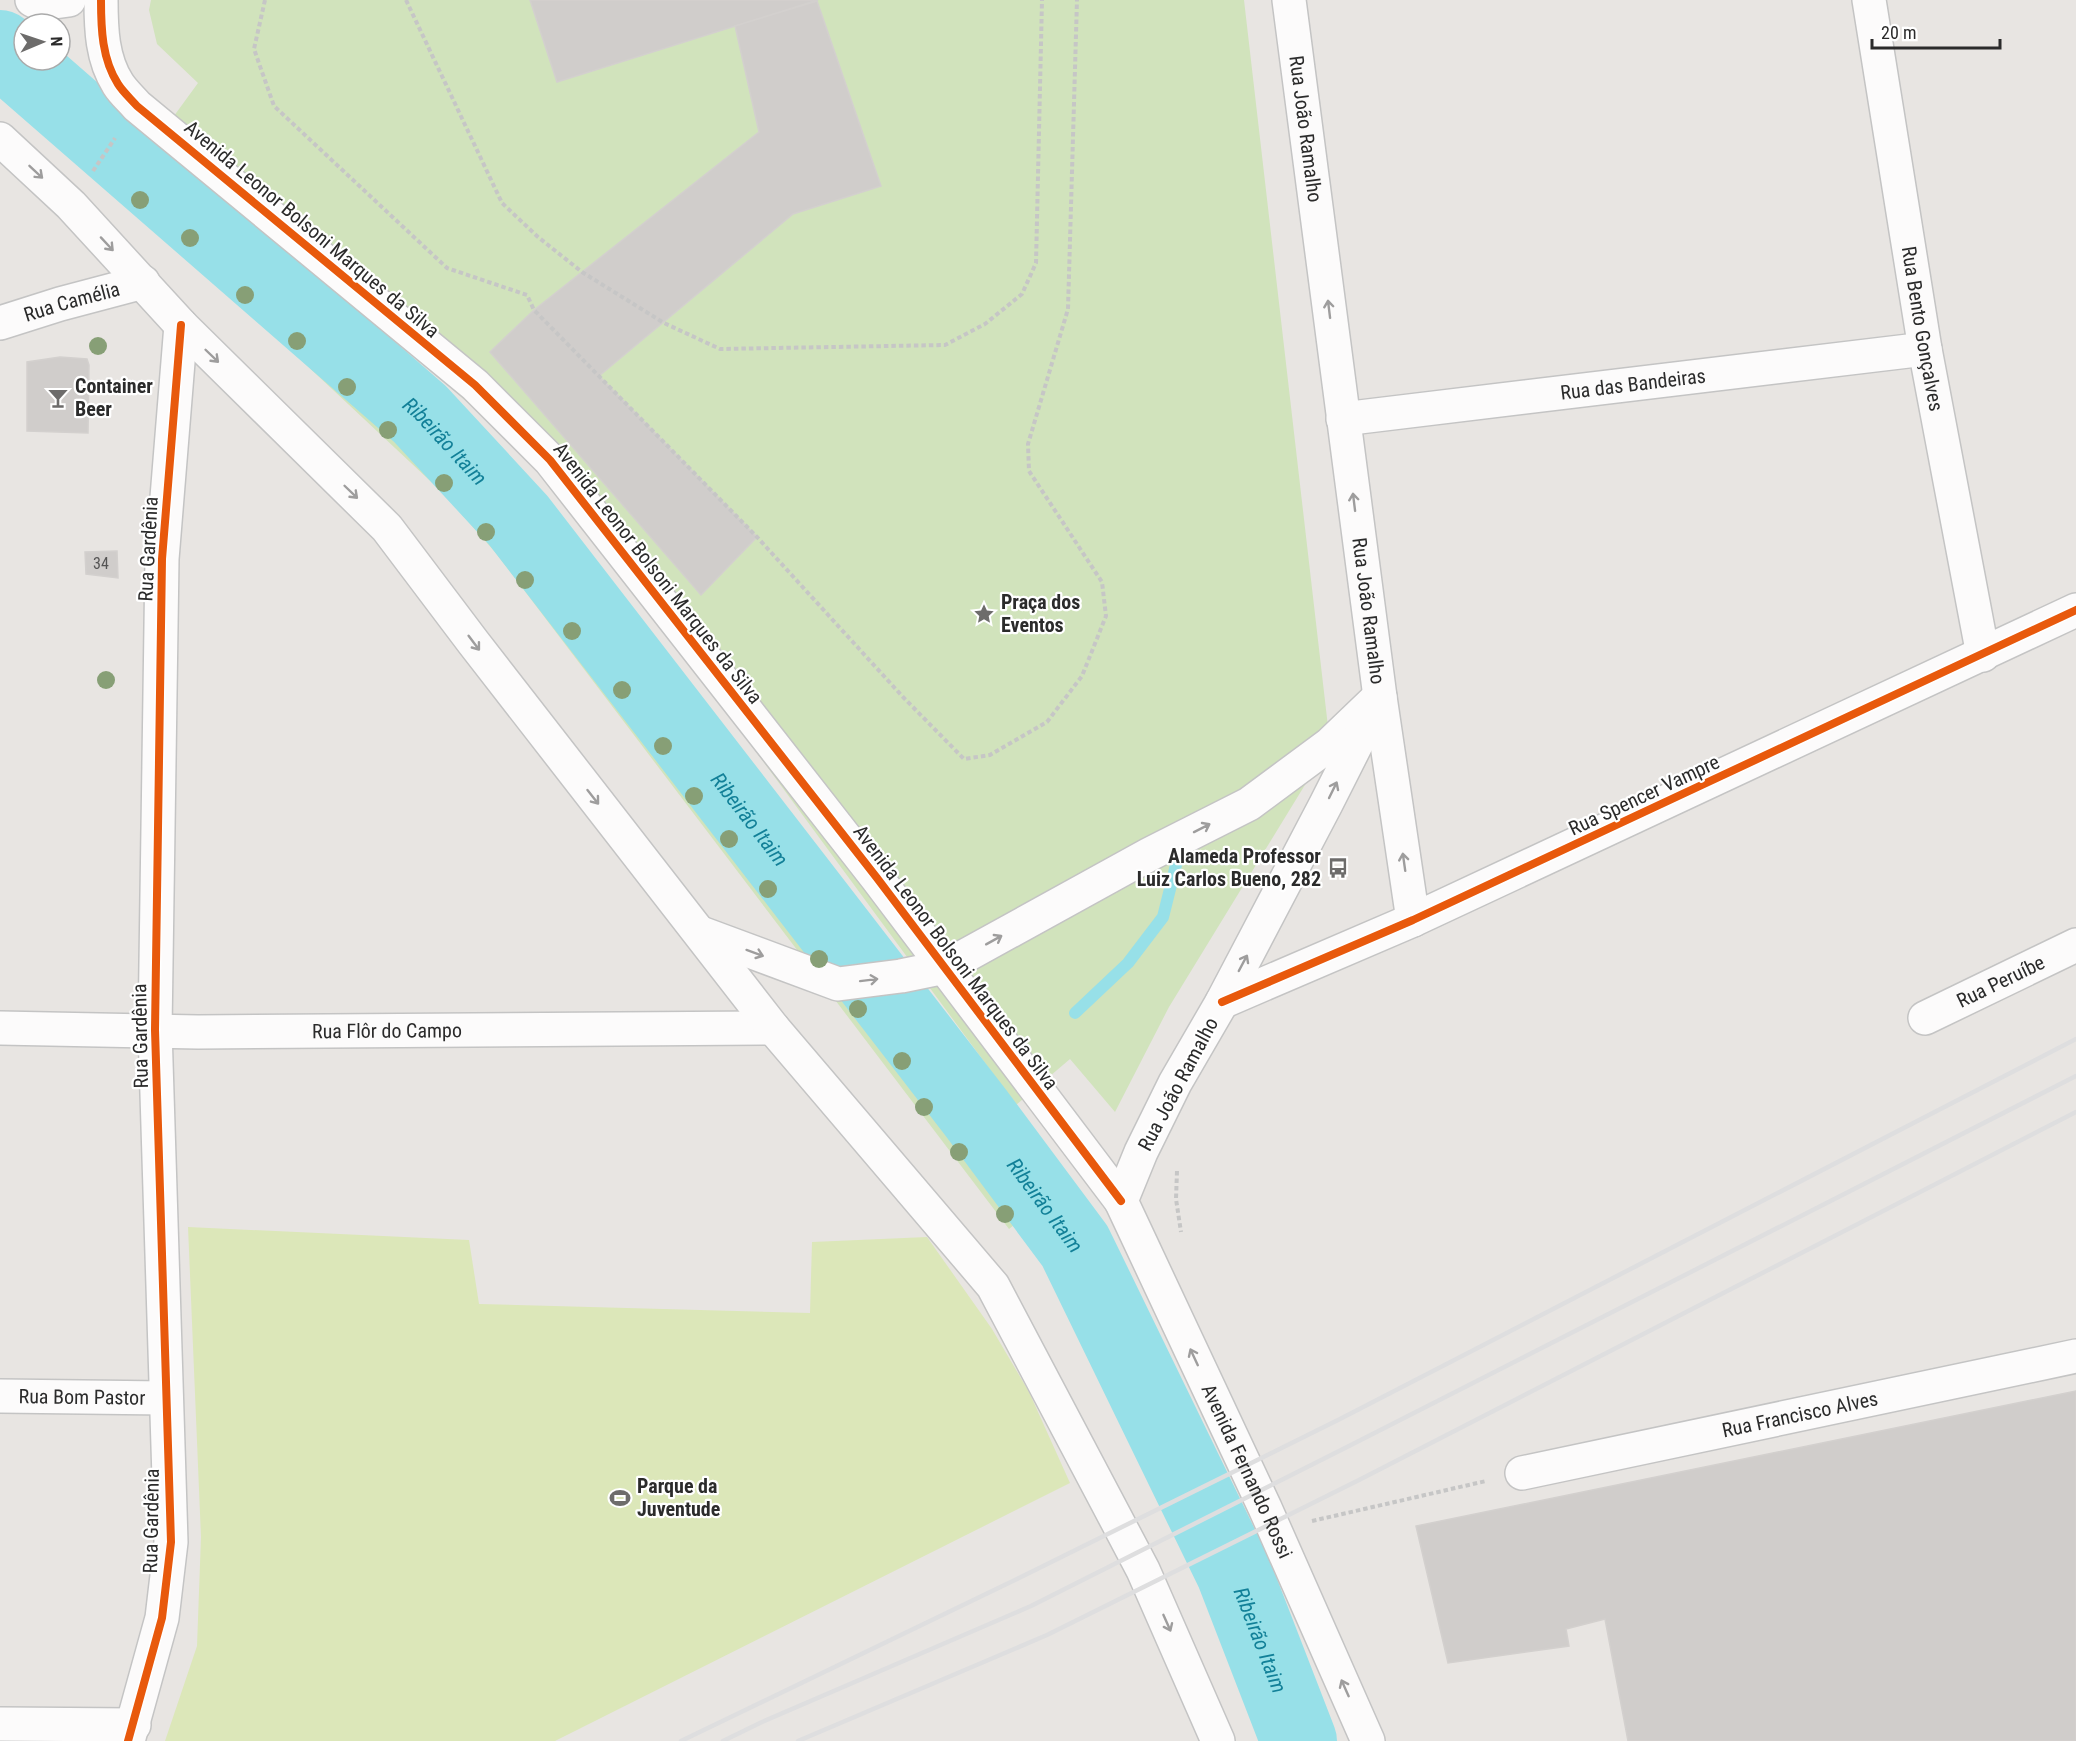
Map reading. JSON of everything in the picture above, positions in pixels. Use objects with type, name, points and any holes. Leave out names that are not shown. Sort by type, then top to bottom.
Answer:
[{"type":"street","points":[[32,0],[40,4],[69,0]]},
{"type":"street","name":"Avenida Leonor Bolsoni Marques da Silva","points":[[101,0],[101,33],[107,62],[118,85],[145,112],[475,385],[550,460],[945,967],[1053,1114],[1121,1201]]},
{"type":"street","name":"Rua João Ramalho","points":[[1121,1201],[1141,1152],[1175,1083],[1222,1002],[1380,697],[1289,0]]},
{"type":"street","name":"Rua Bento Gonçalves","points":[[1869,0],[1925,349],[1983,655]]},
{"type":"street","points":[[0,139],[71,205],[181,325],[387,528],[494,670],[773,1028],[993,1286],[1143,1570],[1218,1741]]},
{"type":"street","name":"Rua Camélia","points":[[0,323],[143,282]]},
{"type":"street","name":"Rua Gardênia","points":[[131,1733],[162,1618],[171,1542],[155,1030],[162,559],[181,325]]},
{"type":"street","name":"Rua das Bandeiras","points":[[1343,419],[1925,349]]},
{"type":"street","name":"Rua Spencer Vampre","points":[[1222,1002],[1413,920],[2076,610]]},
{"type":"street","points":[[701,933],[838,984],[901,976],[945,967],[1150,854],[1249,804],[1330,744],[1380,697]]},
{"type":"street","points":[[1380,697],[1413,920]]},
{"type":"street","name":"Rua Peruíbe","points":[[1925,1018],[2076,945]]},
{"type":"street","name":"Rua Flôr do Campo","points":[[0,1028],[210,1032],[773,1028]]},
{"type":"street","name":"Avenida Fernando Rossi","points":[[1121,1201],[1265,1508],[1368,1741]]},
{"type":"street","name":"Rua Francisco Alves","points":[[1522,1473],[2076,1356]]},
{"type":"street","name":"Rua Bom Pastor","points":[[0,1396],[166,1398]]},
{"type":"street","points":[[0,1724],[131,1733]]},
{"type":"path","points":[[265,0],[254,50],[274,106],[447,268],[527,295],[534,310],[757,537],[903,698],[964,759],[990,755],[1047,722],[1083,676],[1106,616],[1102,582],[1029,471],[1028,462],[1028,444],[1068,309],[1077,0]]},
{"type":"path","points":[[406,0],[502,203],[538,237],[582,272],[664,323],[720,349],[945,345],[985,324],[1022,294],[1036,263],[1042,0]]},
{"type":"path","points":[[92,172],[117,136]]},
{"type":"path","points":[[1177,1165],[1176,1199],[1182,1240]]},
{"type":"path","points":[[1300,1523],[1522,1473]]},
{"type":"green space","name":"Praça dos Eventos","points":[[151,0],[1244,0],[1330,744],[1169,1007],[1115,1112],[1070,1059],[1016,1105],[559,484],[163,131],[198,83],[157,44],[149,10]]},
{"type":"green space","points":[[111,159],[455,472],[494,516],[851,997],[1020,1220],[1009,1229],[495,552],[442,492],[99,171]]},
{"type":"green space","name":"Parque da Juventude","points":[[188,1227],[469,1240],[479,1304],[810,1313],[812,1242],[927,1237],[992,1329],[1029,1392],[1070,1483],[555,1741],[165,1741],[197,1646],[201,1537]]},
{"type":"water","points":[[1257,1562],[1331,1741],[1263,1741],[1202,1585]]},
{"type":"building","points":[[530,0],[818,0],[557,82]]},
{"type":"building","points":[[817,1],[881,186],[793,214],[599,376],[757,537],[701,595],[490,352],[534,310],[759,132],[735,26]]},
{"type":"building","name":"Container Beer","points":[[60,357],[87,359],[89,365],[88,433],[27,431],[27,362]]},
{"type":"building","points":[[117,551],[118,578],[86,574],[85,552]]},
{"type":"building","points":[[2076,1391],[2076,1741],[1628,1741],[1605,1619],[1566,1629],[1569,1646],[1448,1663],[1416,1526]]},
{"type":"waterway","name":"Ribeirão Itaim","points":[[0,48],[420,414],[518,520],[976,1113],[1075,1246],[1234,1573],[1299,1741]]},
{"type":"waterway","points":[[1075,1013],[1128,963],[1163,917],[1178,857]]},
{"type":"railway","points":[[681,1741],[1017,1579],[1340,1419],[2076,1039]]},
{"type":"railway","points":[[723,1741],[1031,1606],[2076,1076]]},
{"type":"railway","points":[[798,1741],[1047,1635],[1359,1480],[2076,1112]]},
{"type":"cycle path","points":[[101,0],[102,33],[109,64],[120,87],[137,106],[475,385],[550,460],[877,878],[1121,1201]]},
{"type":"cycle path","points":[[128,1741],[162,1618],[171,1542],[155,1030],[162,559],[181,325]]},
{"type":"cycle path","points":[[1222,1002],[1413,920],[2076,610]]},
{"type":"place","name":"Container Beer","points":[[58,398]]},
{"type":"place","name":"Praça dos Eventos","points":[[984,614]]},
{"type":"place","name":"Alameda Professor Luiz Carlos Bueno, 282","points":[[1338,868]]},
{"type":"place","name":"Parque da Juventude","points":[[620,1498]]}]
